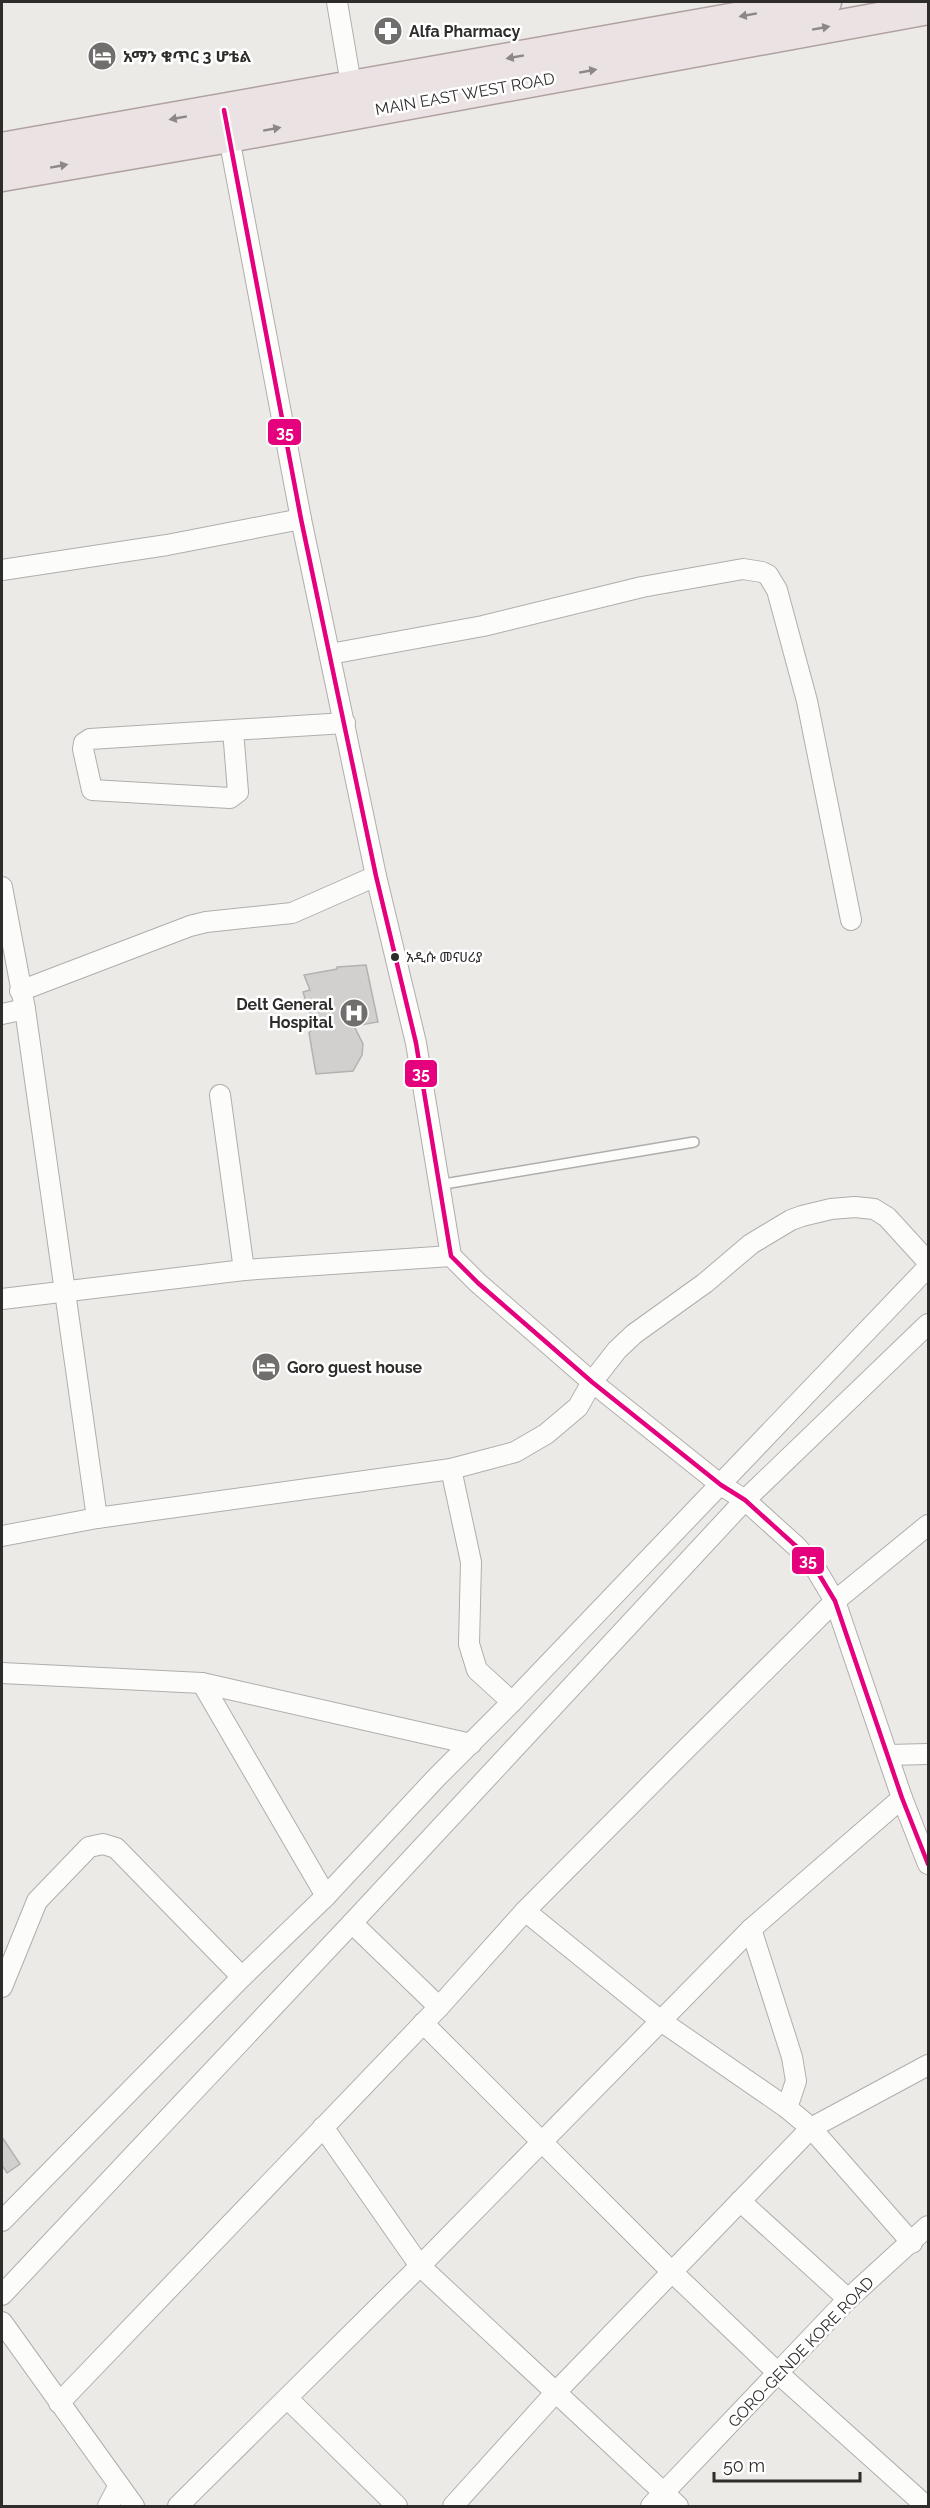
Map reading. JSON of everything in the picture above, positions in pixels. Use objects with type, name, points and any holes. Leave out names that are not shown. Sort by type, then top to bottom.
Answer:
[{"type":"main road","name":"MAIN EAST WEST ROAD","points":[[787,21],[824,2]]},
{"type":"main road","name":"MAIN EAST WEST ROAD","points":[[2,176],[226,123],[787,21],[922,7]]},
{"type":"main road","name":"MAIN EAST WEST ROAD","points":[[2,148],[226,123]]},
{"type":"street","points":[[337,2],[354,100]]},
{"type":"street","points":[[226,123],[301,519],[376,876],[416,1043],[451,1256],[478,1283],[591,1382],[721,1485],[745,1500],[796,1547],[817,1571],[835,1601],[902,1798],[928,1864]]},
{"type":"street","points":[[2,570],[166,545],[301,519]]},
{"type":"street","points":[[330,654],[483,626],[642,587],[743,568],[768,575],[777,590],[807,701],[851,920]]},
{"type":"street","points":[[233,730],[238,792],[235,796],[230,798],[92,790],[83,749],[86,740],[233,730],[345,723]]},
{"type":"street","points":[[2,1014],[22,1000],[190,926],[206,922],[292,913],[376,876]]},
{"type":"street","points":[[2,887],[22,1000],[97,1518]]},
{"type":"street","points":[[220,1095],[244,1270]]},
{"type":"street","points":[[2,1536],[97,1518],[451,1469],[514,1452],[546,1434],[578,1407],[591,1382],[616,1350],[634,1334],[705,1283],[751,1244],[791,1220],[831,1209],[855,1207],[874,1209],[887,1217],[928,1264],[721,1485],[437,1777],[326,1896],[242,1977],[2,2221]]},
{"type":"street","points":[[2,1299],[244,1270],[451,1256]]},
{"type":"street","points":[[2,2295],[745,1500],[928,1324]]},
{"type":"street","points":[[451,1469],[471,1562],[469,1644],[477,1670],[512,1702]]},
{"type":"street","points":[[59,2403],[439,2007],[525,1911],[835,1601],[928,1525]]},
{"type":"street","points":[[2,1673],[202,1683],[471,1744]]},
{"type":"street","points":[[202,1683],[326,1896]]},
{"type":"street","points":[[888,1755],[928,1754]]},
{"type":"street","points":[[178,2506],[288,2399],[751,1929],[902,1798]]},
{"type":"street","points":[[2,1987],[37,1901],[89,1847],[103,1844],[116,1848],[242,1977]]},
{"type":"street","points":[[525,1911],[661,2021],[787,2108],[811,2128],[912,2243]]},
{"type":"street","points":[[352,1923],[439,2007]]},
{"type":"street","points":[[751,1929],[792,2057],[796,2080],[787,2108]]},
{"type":"street","points":[[423,2023],[671,2271],[779,2374],[926,2506]]},
{"type":"street","points":[[453,2506],[555,2393],[811,2128],[928,2066]]},
{"type":"street","points":[[323,2127],[420,2266],[555,2393],[664,2502]]},
{"type":"street","points":[[740,2201],[848,2299]]},
{"type":"street","name":"GORO-GENDE KORE ROAD","points":[[664,2502],[848,2299],[928,2226]]},
{"type":"street","points":[[2,2322],[59,2403],[109,2501],[134,2506]]},
{"type":"street","points":[[288,2399],[397,2506]]},
{"type":"lane","points":[[438,1185],[694,1142]]},
{"type":"building","points":[[366,965],[378,1022],[354,1026],[363,1044],[362,1055],[353,1071],[316,1074],[309,1033],[314,1027],[303,992],[310,990],[304,975],[337,969],[337,967]]},
{"type":"building","points":[[2,2137],[20,2164],[7,2173],[2,2165]]},
{"type":"transit line","name":"35","points":[[224,110],[301,519],[376,876],[416,1043],[451,1256],[478,1283],[592,1382],[721,1485],[745,1500],[797,1547],[817,1571],[835,1601],[902,1798],[928,1864]]},
{"type":"place","name":"Alfa Pharmacy","points":[[388,31]]},
{"type":"place","name":"አማን ቁጥር 3 ሆቴል","points":[[102,56]]},
{"type":"place","name":"አዲሱ መናሀሪያ","points":[[395,957]]},
{"type":"place","name":"Delt General Hospital","points":[[354,1013]]},
{"type":"place","name":"Goro guest house","points":[[266,1367]]}]
